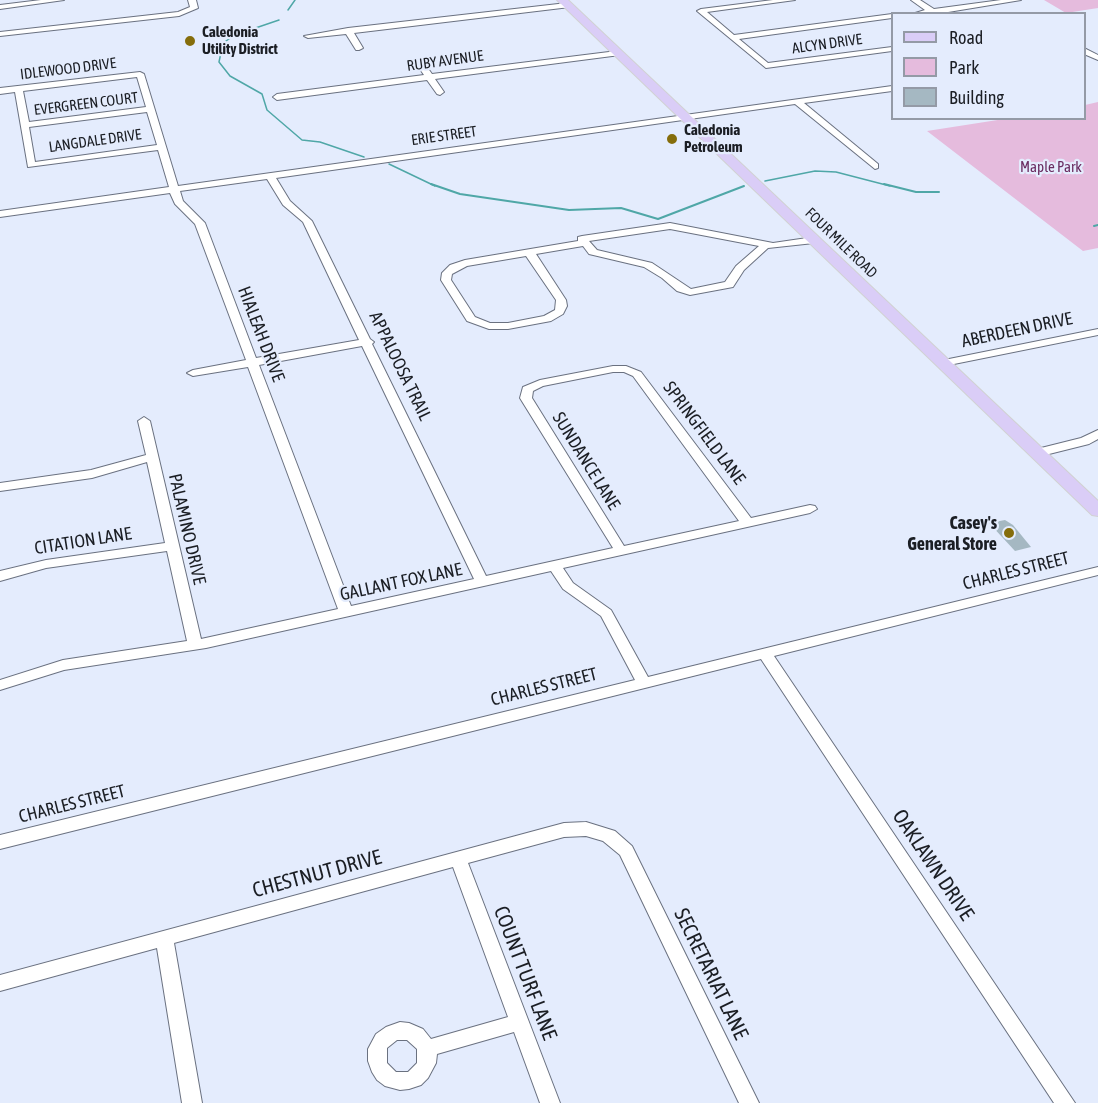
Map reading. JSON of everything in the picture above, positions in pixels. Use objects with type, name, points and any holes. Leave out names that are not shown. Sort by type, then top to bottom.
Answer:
[{"type":"main road","name":"FOUR MILE ROAD","points":[[564,2],[1098,511]]},
{"type":"street","points":[[0,7],[16,2],[60,0]]},
{"type":"street","points":[[785,0],[701,11],[732,38],[891,16]]},
{"type":"street","points":[[915,0],[933,12],[1017,0]]},
{"type":"street","points":[[308,36],[564,2]]},
{"type":"street","points":[[0,34],[179,14],[192,10],[193,3]]},
{"type":"street","points":[[348,30],[359,48]]},
{"type":"street","name":"ALCYN DRIVE","points":[[732,38],[766,66],[891,50]]},
{"type":"street","name":"RUBY AVENUE","points":[[277,97],[617,53]]},
{"type":"street","points":[[419,62],[440,92]]},
{"type":"street","name":"IDLEWOOD DRIVE","points":[[0,92],[140,74]]},
{"type":"street","name":"HIALEAH DRIVE","points":[[140,74],[182,208],[200,223],[346,612]]},
{"type":"street","name":"ERIE STREET","points":[[0,214],[891,88]]},
{"type":"street","points":[[19,89],[24,125]]},
{"type":"street","points":[[797,102],[875,166]]},
{"type":"street","name":"EVERGREEN COURT","points":[[24,125],[151,109]]},
{"type":"street","name":"LANGDALE DRIVE","points":[[24,125],[31,165],[163,147]]},
{"type":"street","name":"APPALOOSA TRAIL","points":[[270,176],[286,203],[307,221],[368,342],[482,582]]},
{"type":"street","points":[[529,252],[561,300],[562,306],[559,312],[547,319],[507,326],[489,326],[471,319],[446,280],[450,270],[465,263],[670,225],[766,245],[814,240]]},
{"type":"street","points":[[584,241],[593,252],[648,266],[685,291],[709,290],[729,285],[740,268],[766,245]]},
{"type":"street","name":"ABERDEEN DRIVE","points":[[944,363],[1098,332]]},
{"type":"street","points":[[193,373],[368,342]]},
{"type":"street","name":"SUNDANCE LANE","points":[[621,551],[526,398],[522,387],[630,367]]},
{"type":"street","name":"SPRINGFIELD LANE","points":[[630,367],[748,523]]},
{"type":"street","name":"PALAMINO DRIVE","points":[[144,421],[195,645]]},
{"type":"street","points":[[1037,453],[1085,441],[1098,434]]},
{"type":"street","points":[[0,487],[92,474],[152,458]]},
{"type":"street","name":"GALLANT FOX LANE","points":[[0,685],[63,665],[195,645],[810,509]]},
{"type":"street","name":"CITATION LANE","points":[[0,576],[46,564],[172,546]]},
{"type":"street","points":[[555,566],[568,586],[606,613],[644,682]]},
{"type":"street","name":"CHARLES STREET","points":[[0,842],[1098,571]]},
{"type":"street","name":"OAKLAWN DRIVE","points":[[764,652],[1065,1103]]},
{"type":"street","name":"CHESTNUT DRIVE","points":[[0,983],[564,830],[586,829],[609,836],[618,843],[632,864]]},
{"type":"street","name":"COUNT TURF LANE","points":[[458,859],[550,1103]]},
{"type":"street","name":"SECRETARIAT LANE","points":[[632,864],[749,1103]]},
{"type":"street","points":[[164,939],[192,1103]]},
{"type":"street","points":[[428,1048],[519,1022]]},
{"type":"green space","points":[[1044,0],[1098,0],[1098,8],[1064,12]]},
{"type":"green space","name":"Maple Park","points":[[1098,102],[1098,248],[1083,251],[927,131],[998,120],[1086,120],[1086,105]]},
{"type":"building","name":"Casey's General Store","points":[[1005,520],[1013,525],[1031,547],[1015,551],[989,523]]},
{"type":"waterway","points":[[288,10],[295,0]]},
{"type":"waterway","points":[[279,20],[235,35],[223,43],[219,62],[230,76],[262,94],[267,110],[302,140],[320,142],[364,157]]},
{"type":"waterway","points":[[389,164],[435,186]]},
{"type":"waterway","points":[[765,181],[815,171],[836,172],[890,186]]},
{"type":"waterway","points":[[431,184],[460,194],[569,210],[621,208],[658,219],[744,186]]},
{"type":"waterway","points":[[884,184],[916,192],[939,192]]},
{"type":"waterway","points":[[1094,226],[1098,225]]},
{"type":"place","name":"Caledonia Utility District","points":[[190,41]]},
{"type":"place","name":"Caledonia Petroleum","points":[[672,139]]},
{"type":"place","name":"Casey's General Store","points":[[1009,533]]}]
